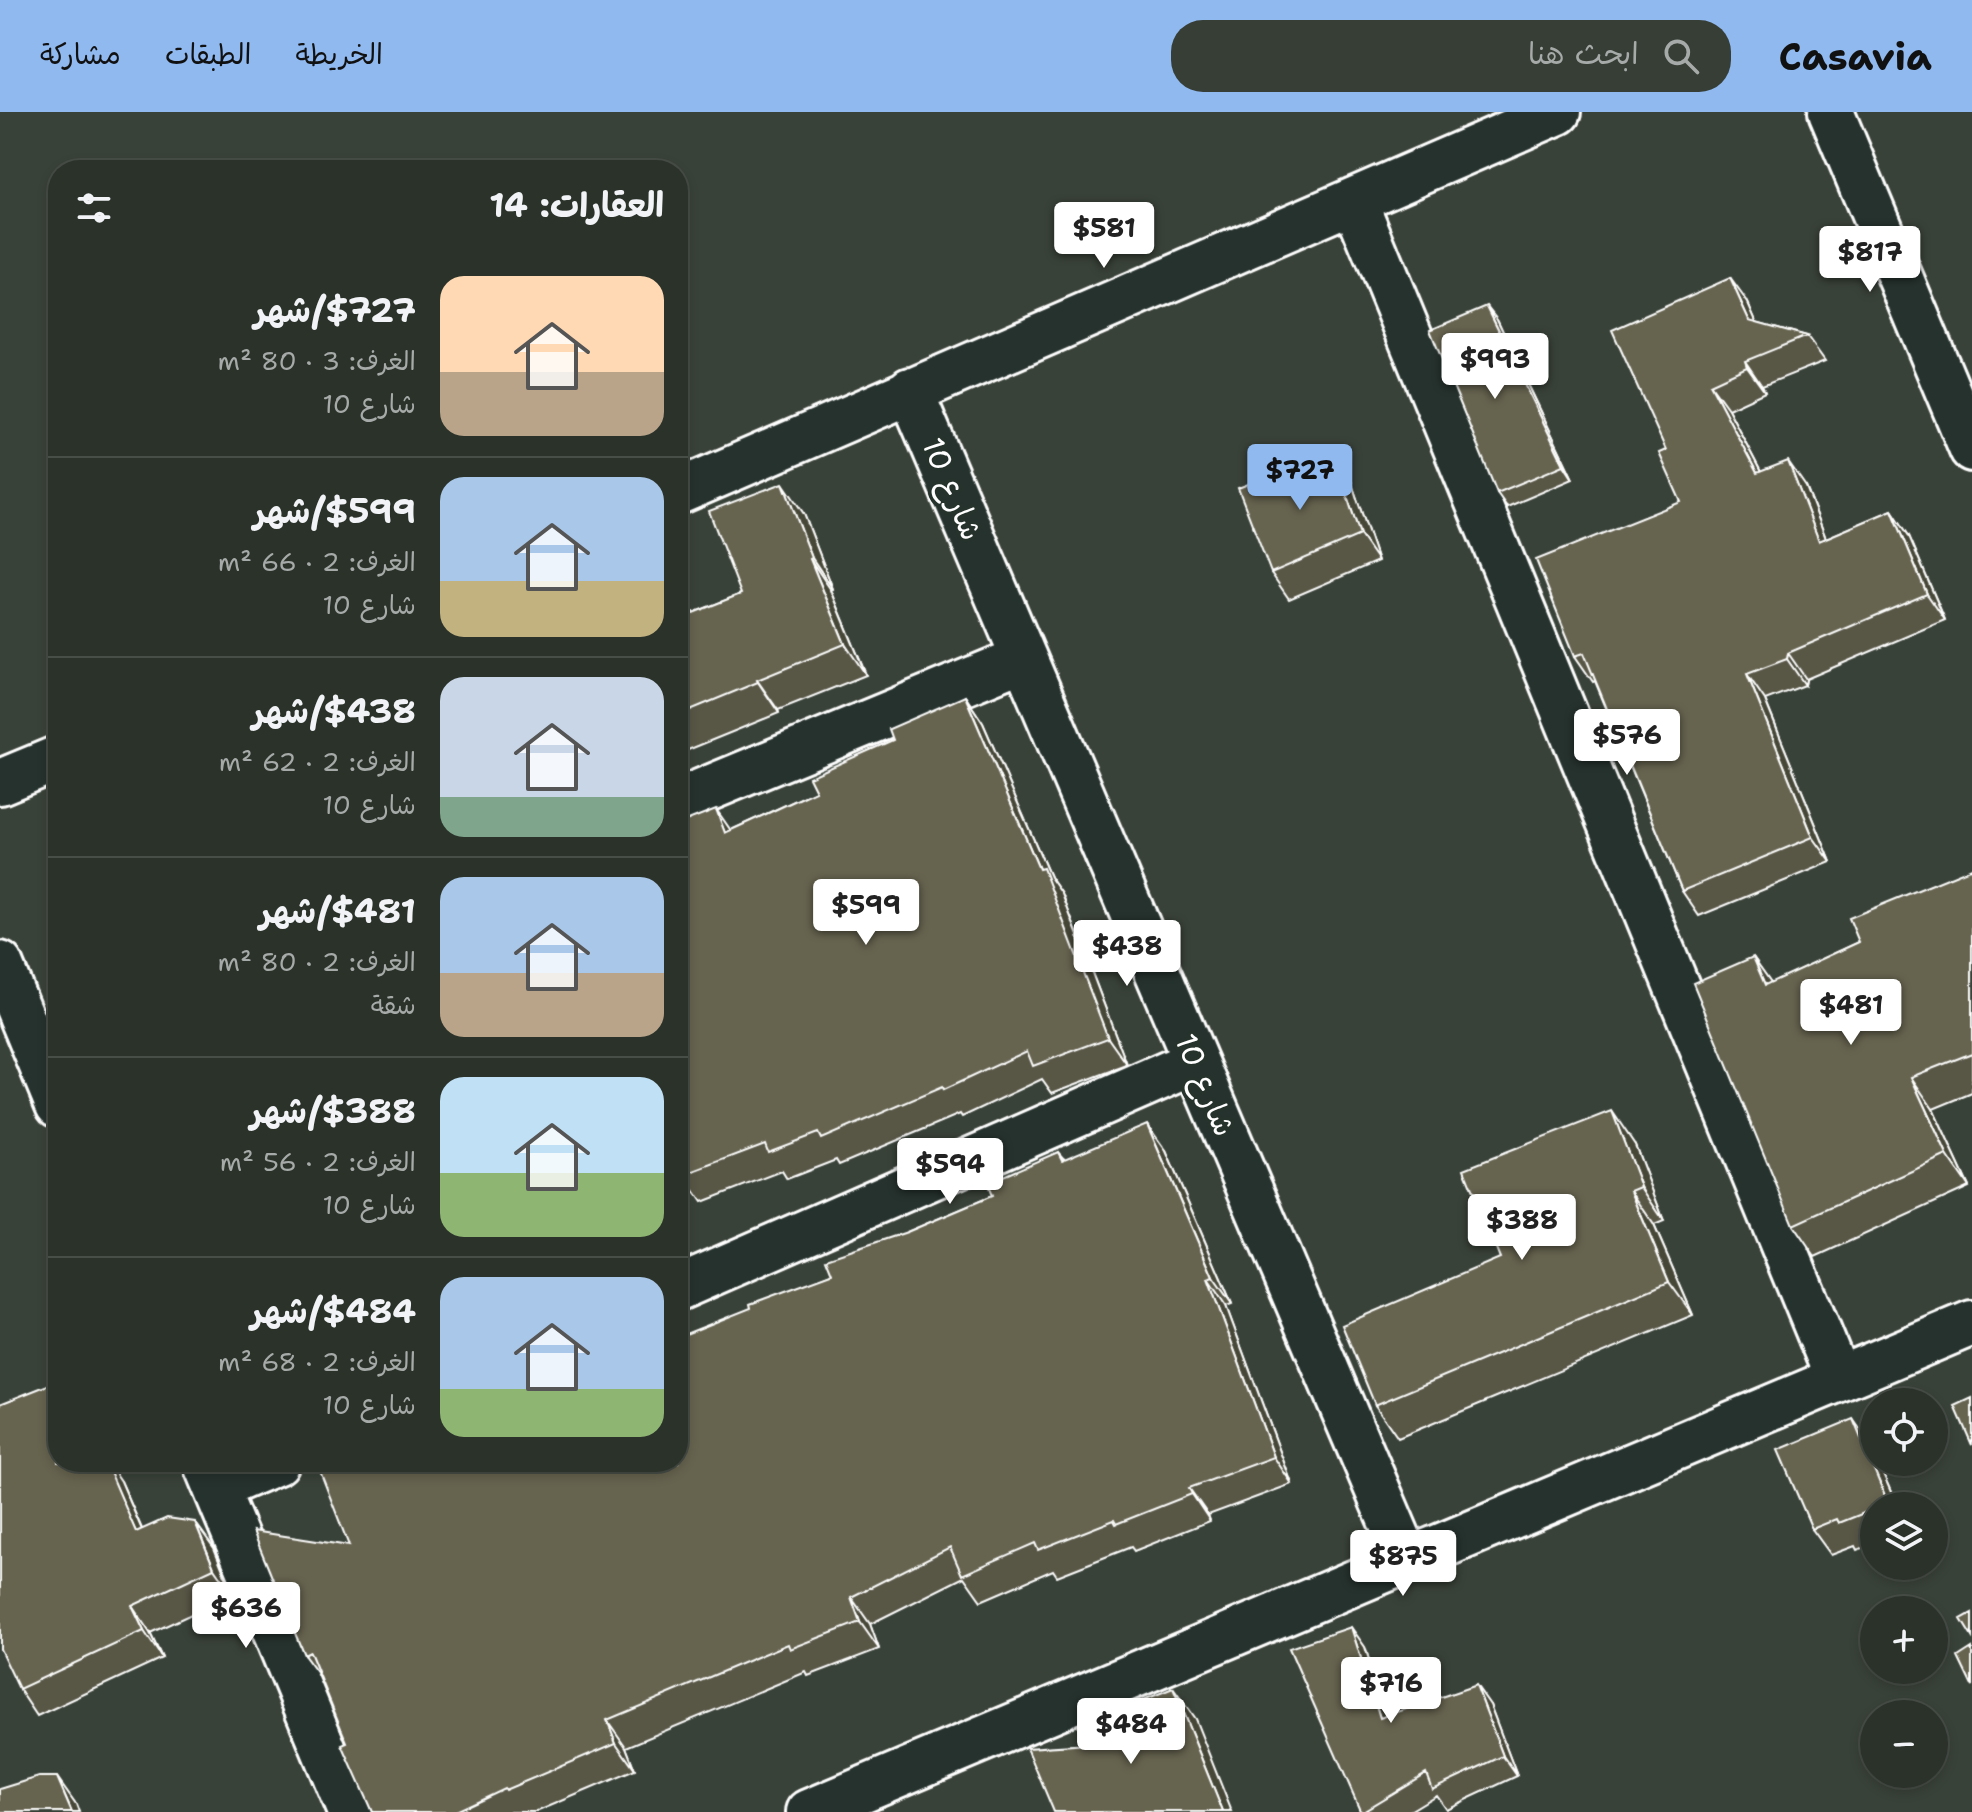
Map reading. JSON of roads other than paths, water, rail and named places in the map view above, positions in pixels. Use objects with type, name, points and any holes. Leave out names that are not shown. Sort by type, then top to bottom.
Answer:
[{"type":"street","points":[[688,488],[1558,112]]},
{"type":"street","points":[[1831,112],[1972,449]]},
{"type":"street","points":[[1354,200],[1838,1379]]},
{"type":"street","name":"شارع 10","points":[[910,390],[1407,1559]]},
{"type":"street","points":[[688,797],[1024,658]]},
{"type":"street","points":[[0,782],[48,762]]},
{"type":"street","points":[[0,964],[48,1066]]},
{"type":"street","points":[[688,1284],[1195,1062]]},
{"type":"street","points":[[809,1812],[879,1798],[1407,1559],[1972,1323]]},
{"type":"street","points":[[211,1475],[350,1812]]}]
